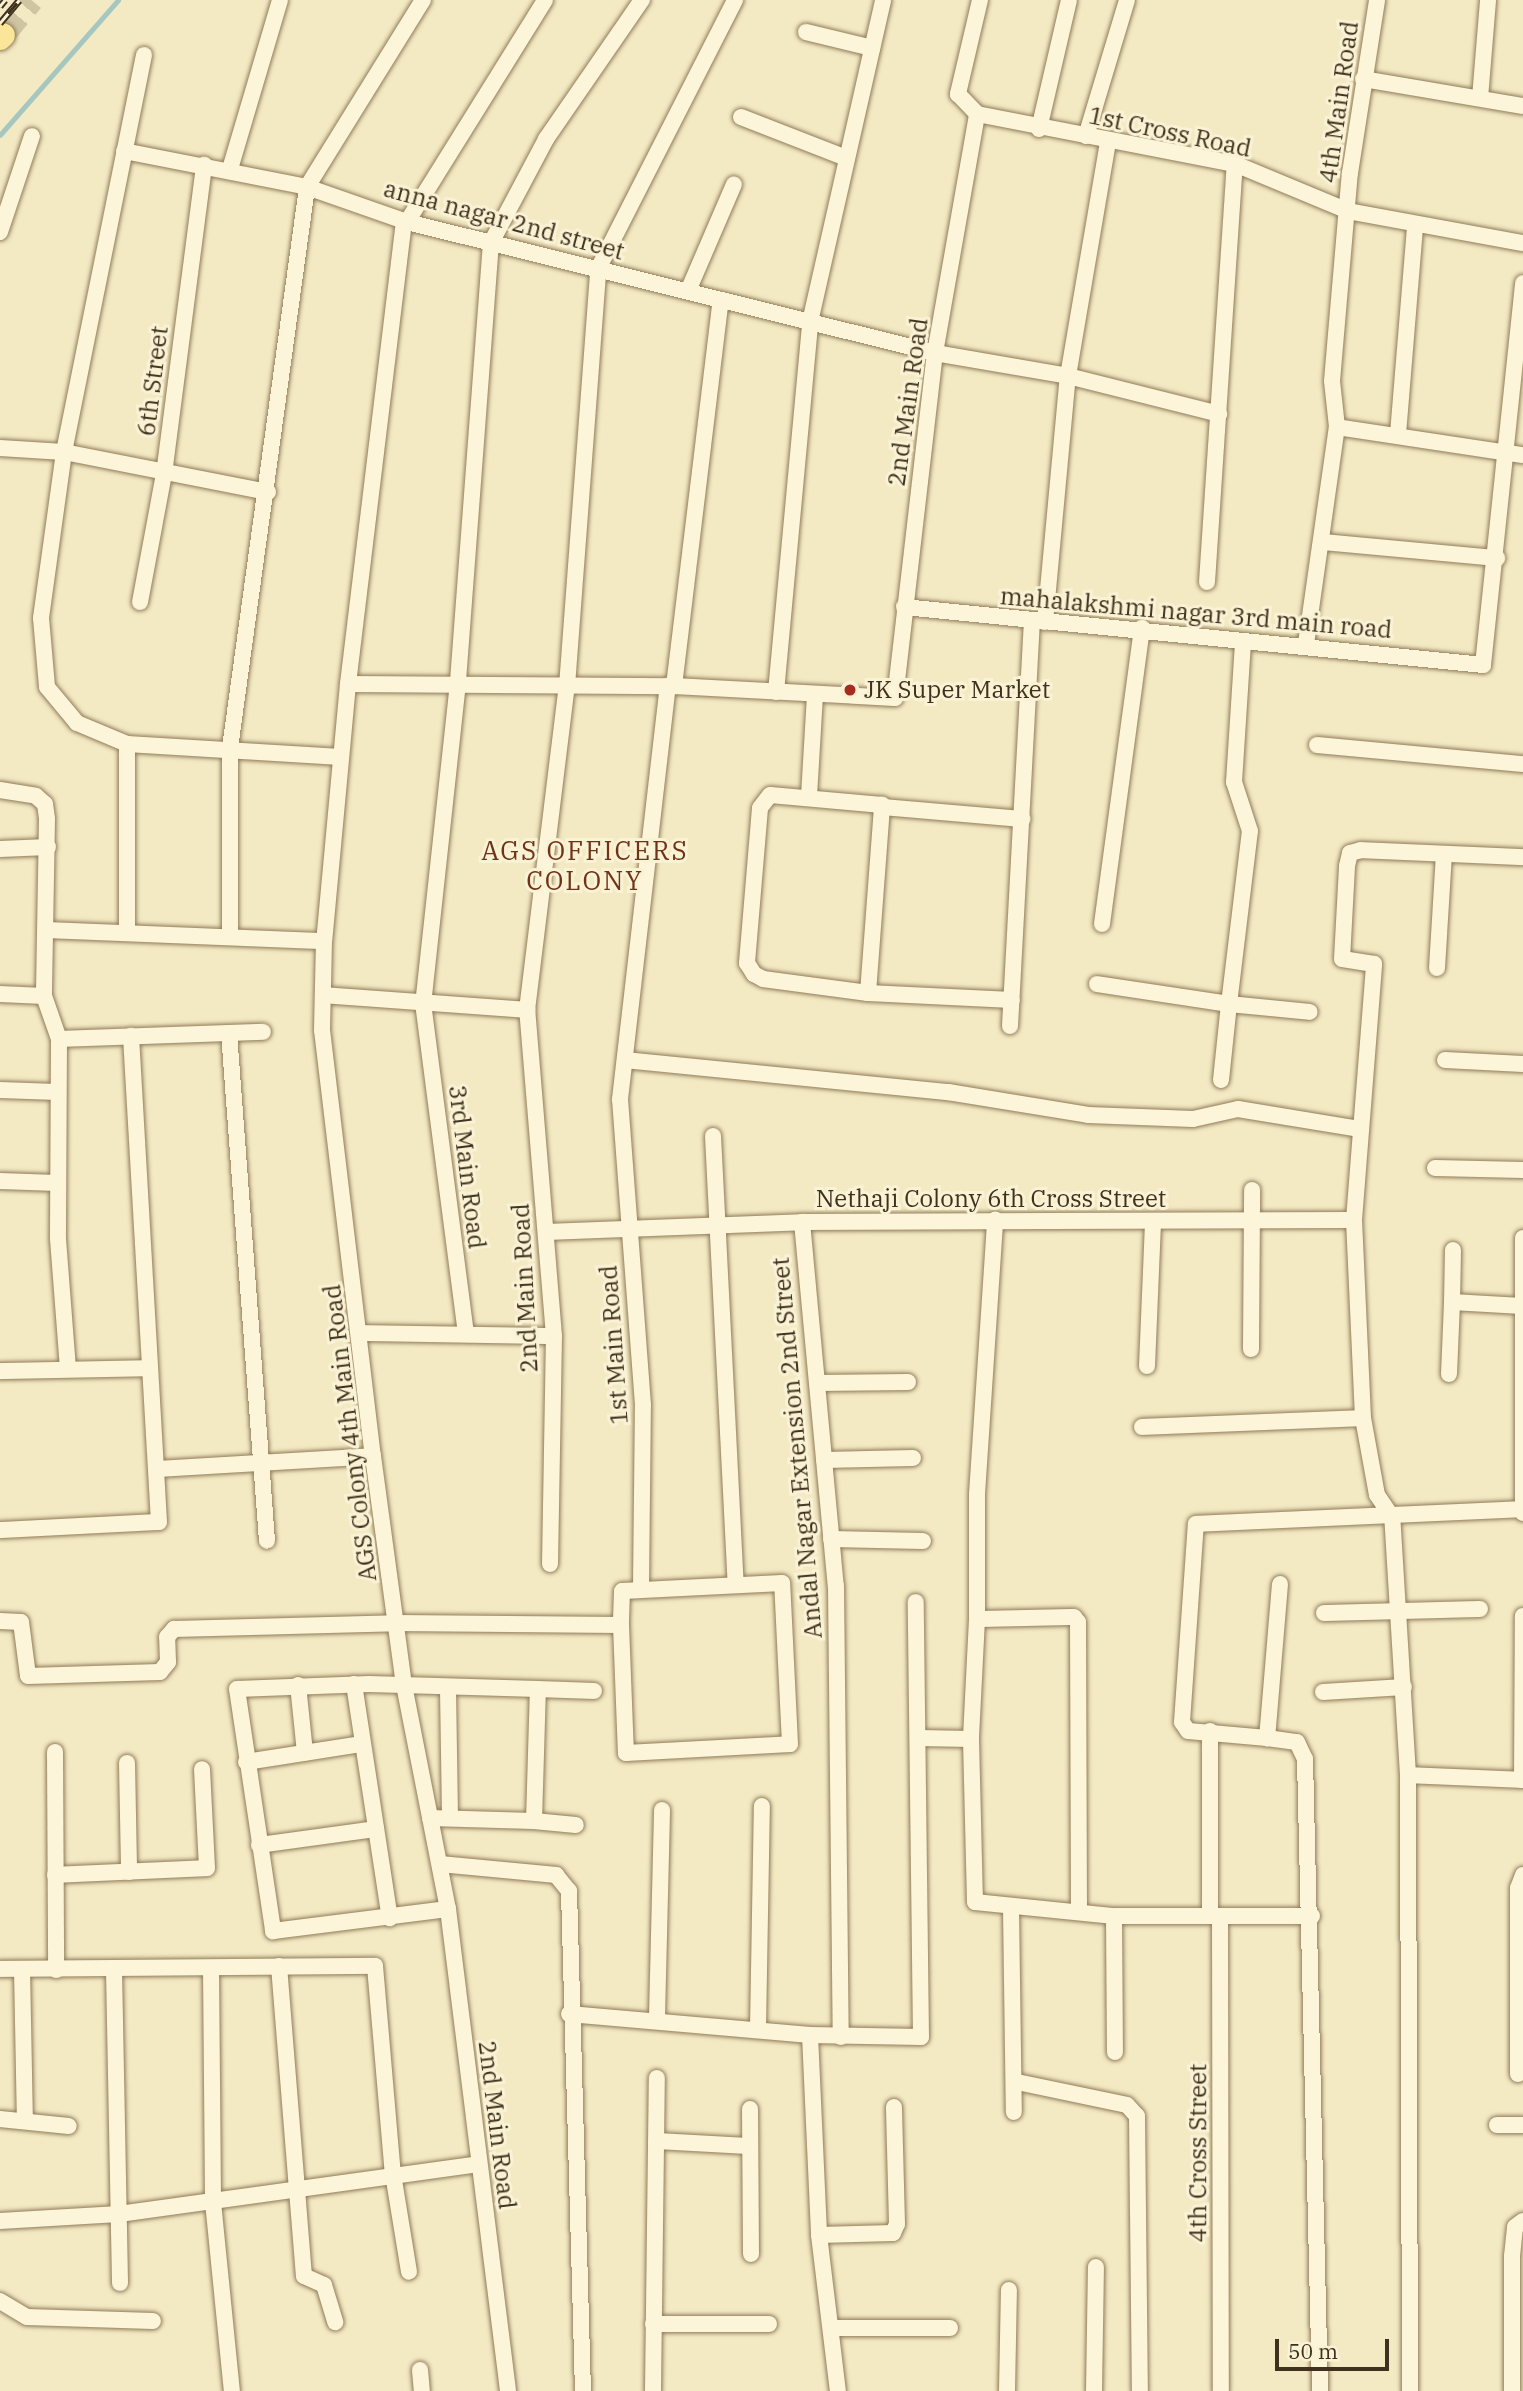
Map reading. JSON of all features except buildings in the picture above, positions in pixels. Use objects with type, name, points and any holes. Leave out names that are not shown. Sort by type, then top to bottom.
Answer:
[{"type":"street","points":[[229,169],[280,0]]},
{"type":"street","points":[[230,935],[230,748],[268,492],[307,187],[424,0]]},
{"type":"street","points":[[406,221],[545,0]]},
{"type":"street","points":[[491,243],[546,139],[642,0]]},
{"type":"street","points":[[598,268],[735,0]]},
{"type":"street","points":[[776,692],[810,322],[883,0]]},
{"type":"street","points":[[977,114],[958,94],[980,0]]},
{"type":"street","points":[[1039,129],[1069,0]]},
{"type":"street","points":[[1086,136],[1127,0]]},
{"type":"street","name":"4th Main Road","points":[[1306,643],[1323,542],[1337,427],[1332,381],[1363,79],[1377,0]]},
{"type":"street","points":[[1480,98],[1488,0]]},
{"type":"street","points":[[806,32],[872,48]]},
{"type":"street","points":[[144,55],[64,452],[41,618],[47,687],[77,723],[127,744],[230,748],[341,758]]},
{"type":"street","points":[[1363,79],[1523,106]]},
{"type":"street","name":"2nd Main Road","points":[[815,694],[895,698],[936,353],[977,114]]},
{"type":"street","name":"1st Cross Road","points":[[977,114],[1039,129],[1235,164],[1348,211],[1523,243]]},
{"type":"street","points":[[741,117],[846,158]]},
{"type":"street","points":[[0,232],[32,136]]},
{"type":"street","points":[[1010,1026],[1022,819],[1038,621],[1068,376],[1108,142]]},
{"type":"street","name":"anna nagar 2nd street","points":[[124,151],[229,169],[307,187],[406,221],[491,243],[936,353],[1068,376],[1219,414]]},
{"type":"street","points":[[1207,582],[1235,164]]},
{"type":"street","name":"6th Street","points":[[140,602],[164,474],[204,165]]},
{"type":"street","points":[[688,291],[734,184]]},
{"type":"street","name":"AGS Colony 4th Main Road","points":[[406,221],[348,684],[324,941],[322,1030],[361,1333],[373,1456],[404,1685],[440,1864]]},
{"type":"street","points":[[1398,435],[1415,225]]},
{"type":"street","name":"3rd Main Road","points":[[466,1334],[423,1005],[458,681],[491,243]]},
{"type":"street","name":"2nd Main Road","points":[[550,1564],[554,1336],[527,1010],[568,686],[598,268]]},
{"type":"street","points":[[1323,542],[1497,558],[1504,453],[1523,283]]},
{"type":"street","name":"1st Main Road","points":[[641,1588],[643,1405],[620,1099],[721,300]]},
{"type":"street","points":[[1337,427],[1523,455]]},
{"type":"street","points":[[0,448],[64,452],[164,474],[268,492]]},
{"type":"street","name":"mahalakshmi nagar 3rd main road","points":[[904,607],[1038,621],[1142,628],[1243,643],[1306,643],[1483,665],[1497,558]]},
{"type":"street","points":[[1102,923],[1142,628]]},
{"type":"street","points":[[1221,1080],[1251,831],[1234,782],[1243,643]]},
{"type":"street","points":[[348,684],[458,681],[568,686],[671,686],[815,694],[809,796]]},
{"type":"street","points":[[127,744],[127,933]]},
{"type":"street","points":[[1317,744],[1523,764]]},
{"type":"street","points":[[0,790],[36,796],[45,804],[48,929],[44,996],[59,1039],[57,1183],[68,1368]]},
{"type":"street","points":[[1012,1000],[868,993],[763,979],[747,963],[760,808],[770,795],[809,796],[882,807],[1022,819]]},
{"type":"street","points":[[868,993],[882,807]]},
{"type":"street","points":[[0,849],[48,847]]},
{"type":"street","points":[[1410,2391],[1408,1775],[1404,1687],[1392,1517],[1377,1495],[1363,1418],[1354,1220],[1374,964],[1342,960],[1350,853],[1523,857]]},
{"type":"street","points":[[1437,968],[1444,855]]},
{"type":"street","points":[[48,929],[324,941]]},
{"type":"street","points":[[1097,984],[1229,1004],[1310,1012]]},
{"type":"street","points":[[0,994],[44,996]]},
{"type":"street","points":[[323,995],[423,1005],[527,1010]]},
{"type":"street","points":[[229,1032],[267,1541]]},
{"type":"street","points":[[59,1039],[263,1032]]},
{"type":"street","points":[[0,1530],[159,1522],[131,1035]]},
{"type":"street","points":[[625,1060],[948,1092],[1088,1115],[1193,1119],[1238,1110],[1360,1129]]},
{"type":"street","points":[[1445,1060],[1523,1064]]},
{"type":"street","points":[[0,1090],[57,1092]]},
{"type":"street","points":[[713,1136],[735,1577]]},
{"type":"street","points":[[1435,1168],[1523,1170]]},
{"type":"street","points":[[0,1181],[57,1183]]},
{"type":"street","points":[[1251,1349],[1252,1189]]},
{"type":"street","points":[[995,1220],[977,1494],[977,1619],[971,1739],[974,1898],[983,1906],[1114,1916],[1312,1916]]},
{"type":"street","name":"Nethaji Colony 6th Cross Street","points":[[546,1232],[802,1222],[1354,1220]]},
{"type":"street","name":"Andal Nagar Extension 2nd Street","points":[[802,1222],[831,1539],[838,1754],[841,2037]]},
{"type":"street","points":[[1147,1366],[1153,1222]]},
{"type":"street","points":[[1320,2391],[1312,1916],[1305,1759],[1297,1742],[1210,1731],[1188,1731],[1181,1709],[1196,1524],[1523,1511],[1523,1238]]},
{"type":"street","points":[[1449,1374],[1453,1250]]},
{"type":"street","points":[[1452,1302],[1522,1306]]},
{"type":"street","points":[[361,1333],[554,1336]]},
{"type":"street","points":[[0,1371],[150,1368]]},
{"type":"street","points":[[817,1382],[908,1382]]},
{"type":"street","points":[[1142,1427],[1363,1418]]},
{"type":"street","points":[[157,1469],[373,1456]]},
{"type":"street","points":[[824,1460],[913,1458]]},
{"type":"street","points":[[831,1539],[923,1541]]},
{"type":"street","points":[[735,1577],[784,1586],[787,1747],[626,1753],[622,1591],[641,1588],[735,1577]]},
{"type":"street","points":[[1266,1738],[1280,1584]]},
{"type":"street","points":[[569,2014],[657,2017],[841,2037],[922,2035],[916,1602]]},
{"type":"street","points":[[1324,1613],[1480,1609]]},
{"type":"street","points":[[1408,1775],[1522,1780],[1523,1616]]},
{"type":"street","points":[[977,1619],[1074,1617],[1078,1622],[1079,1912]]},
{"type":"street","points":[[0,1621],[21,1622],[28,1676],[160,1672],[168,1662],[170,1631],[396,1623],[621,1625]]},
{"type":"street","points":[[354,1684],[361,1744],[390,1918]]},
{"type":"street","points":[[448,1909],[273,1931],[237,1689],[354,1684],[448,1689],[594,1691]]},
{"type":"street","points":[[298,1685],[305,1753]]},
{"type":"street","points":[[1323,1692],[1404,1687]]},
{"type":"street","points":[[448,1689],[450,1818]]},
{"type":"street","points":[[534,1821],[538,1689]]},
{"type":"street","name":"4th Cross Street","points":[[1210,1731],[1221,2391]]},
{"type":"street","points":[[919,1738],[971,1739]]},
{"type":"street","points":[[246,1762],[361,1744]]},
{"type":"street","points":[[55,1752],[56,1970]]},
{"type":"street","points":[[127,1763],[129,1872]]},
{"type":"street","points":[[55,1875],[207,1868],[202,1769]]},
{"type":"street","points":[[758,2028],[762,1806]]},
{"type":"street","points":[[657,2017],[662,1810]]},
{"type":"street","points":[[430,1818],[576,1825]]},
{"type":"street","points":[[259,1845],[376,1829]]},
{"type":"street","points":[[440,1864],[563,1879],[569,1891],[569,2014],[583,2391]]},
{"type":"street","name":"2nd Main Road","points":[[440,1864],[448,1909],[508,2391]]},
{"type":"street","points":[[1518,2074],[1518,1888],[1523,1875]]},
{"type":"street","points":[[1011,1909],[1017,2082],[1014,2112]]},
{"type":"street","points":[[1114,1916],[1115,2052]]},
{"type":"street","points":[[279,1966],[304,2276],[324,2286],[335,2322]]},
{"type":"street","points":[[0,1969],[375,1966],[393,2174],[409,2273]]},
{"type":"street","points":[[211,1968],[213,2202],[232,2391]]},
{"type":"street","points":[[22,1969],[25,2122]]},
{"type":"street","points":[[114,1970],[120,2283]]},
{"type":"street","points":[[810,2035],[819,2235],[838,2391]]},
{"type":"street","points":[[653,2391],[657,2078]]},
{"type":"street","points":[[1017,2082],[1127,2105],[1137,2116],[1140,2391]]},
{"type":"street","points":[[819,2235],[892,2233],[897,2224],[894,2107]]},
{"type":"street","points":[[750,2109],[751,2254]]},
{"type":"street","points":[[0,2119],[69,2126]]},
{"type":"street","points":[[1497,2125],[1523,2125]]},
{"type":"street","points":[[656,2141],[749,2146]]},
{"type":"street","points":[[0,2221],[119,2214],[479,2164]]},
{"type":"street","points":[[1512,2391],[1512,2256],[1515,2227],[1523,2221]]},
{"type":"street","points":[[1094,2391],[1096,2267]]},
{"type":"street","points":[[1007,2391],[1009,2290]]},
{"type":"street","points":[[0,2301],[27,2317],[153,2321]]},
{"type":"street","points":[[653,2324],[769,2323]]},
{"type":"street","points":[[831,2328],[950,2328]]},
{"type":"street","points":[[420,2370],[422,2391]]},
{"type":"waterway","points":[[0,135],[118,0]]},
{"type":"tunnel","points":[[3,35],[32,0]]},
{"type":"railway","points":[[0,6],[5,0]]},
{"type":"railway","points":[[0,23],[19,0]]},
{"type":"place","name":"JK Super Market","points":[[850,690]]},
{"type":"district","name":"AGS OFFICERS COLONY","points":[[585,866]]}]
